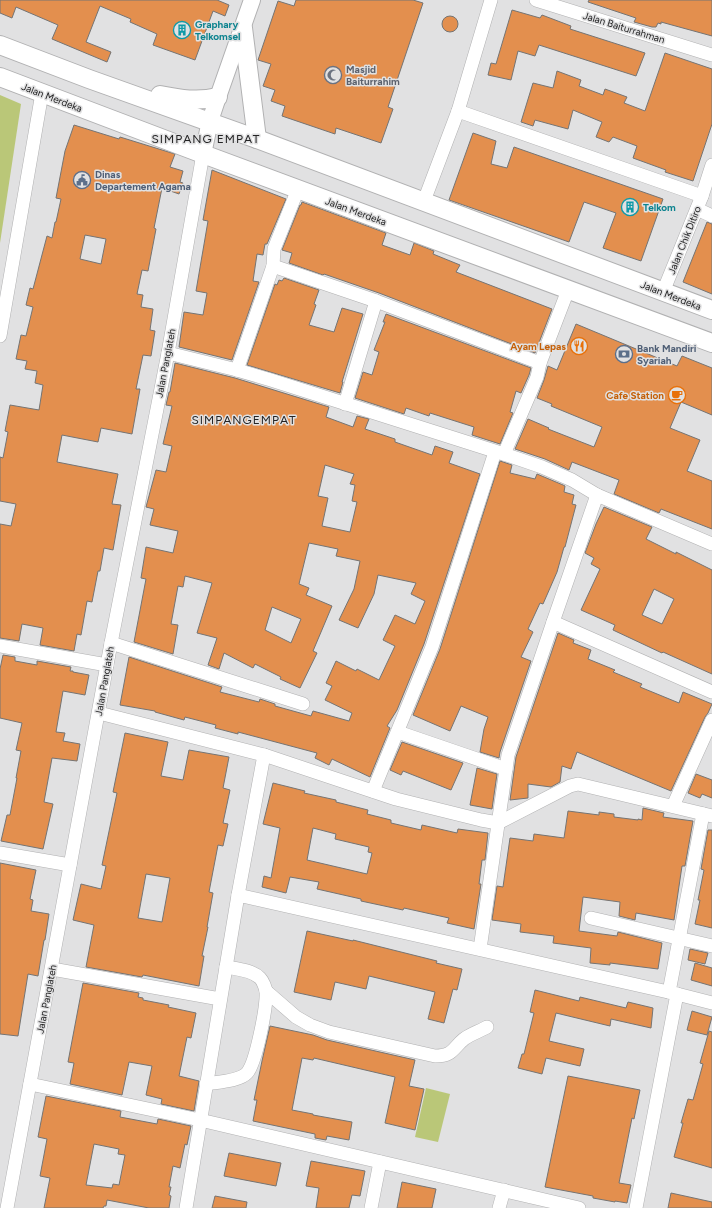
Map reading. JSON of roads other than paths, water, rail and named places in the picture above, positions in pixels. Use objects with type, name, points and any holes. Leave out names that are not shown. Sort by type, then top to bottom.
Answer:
[{"type":"main road","points":[[243,28],[257,139]]},
{"type":"main road","name":"Jalan Merdeka","points":[[0,45],[89,79],[257,139],[712,310]]},
{"type":"main road","name":"Jalan Merdeka","points":[[0,77],[712,343]]},
{"type":"main road","points":[[89,79],[136,90],[190,100],[207,100],[218,97]]},
{"type":"street","points":[[424,202],[458,110],[491,0]]},
{"type":"street","name":"Jalan Baiturrahman","points":[[536,0],[712,55]]},
{"type":"street","points":[[203,154],[210,122],[243,28],[249,1]]},
{"type":"street","points":[[0,336],[42,93]]},
{"type":"street","points":[[458,110],[702,196]]},
{"type":"street","name":"Jalan Panglateh","points":[[8,1208],[111,643],[168,353],[203,154]]},
{"type":"street","name":"Jalan Chik Ditiro","points":[[663,292],[697,209],[712,165]]},
{"type":"street","points":[[237,370],[273,266],[274,249],[298,189]]},
{"type":"street","points":[[697,209],[712,216]]},
{"type":"street","points":[[273,266],[376,301],[540,363]]},
{"type":"street","points":[[373,791],[432,647],[499,453],[537,377],[540,363],[568,290]]},
{"type":"street","points":[[345,404],[376,301]]},
{"type":"street","points":[[168,353],[237,370],[542,467],[572,480],[597,494],[712,544]]},
{"type":"street","points":[[480,949],[508,754],[597,494]]},
{"type":"street","points":[[552,622],[712,692]]},
{"type":"street","points":[[111,643],[303,704]]},
{"type":"street","points":[[0,646],[107,665]]},
{"type":"street","points":[[98,713],[264,754],[396,799],[498,823],[570,786],[578,784],[708,815],[680,938],[673,993],[636,1208]]},
{"type":"street","points":[[673,806],[712,720]]},
{"type":"street","points":[[398,732],[506,769]]},
{"type":"street","points":[[186,1208],[220,999],[264,754]]},
{"type":"street","points":[[0,853],[70,865]]},
{"type":"street","points":[[238,895],[712,1003]]},
{"type":"street","points":[[591,918],[712,946]]},
{"type":"street","points":[[206,1084],[239,1078],[247,1074],[258,1048],[266,1003],[266,991],[261,979],[251,972],[226,967]]},
{"type":"street","points":[[52,968],[220,999]]},
{"type":"street","points":[[266,991],[296,1017],[310,1025],[329,1032],[435,1056],[449,1054],[465,1039],[487,1027]]},
{"type":"street","points":[[30,1084],[200,1120],[579,1208]]},
{"type":"street","points":[[371,1208],[380,1162]]},
{"type":"street","points":[[499,1208],[504,1190]]},
{"type":"place","name":"Graphary Telkomsel","points":[[182,30]]},
{"type":"place","name":"Masjid Baiturrahim","points":[[333,75]]},
{"type":"place","name":"Dinas Departement Agama","points":[[82,180]]},
{"type":"place","name":"Telkom","points":[[630,207]]},
{"type":"place","name":"Ayam Lepas","points":[[579,346]]},
{"type":"place","name":"Bank Mandiri Syariah","points":[[624,354]]},
{"type":"place","name":"Cafe Station","points":[[677,395]]},
{"type":"district","name":"SIMPANG EMPAT","points":[[206,139]]},
{"type":"district","name":"SIMPANGEMPAT","points":[[244,420]]}]
